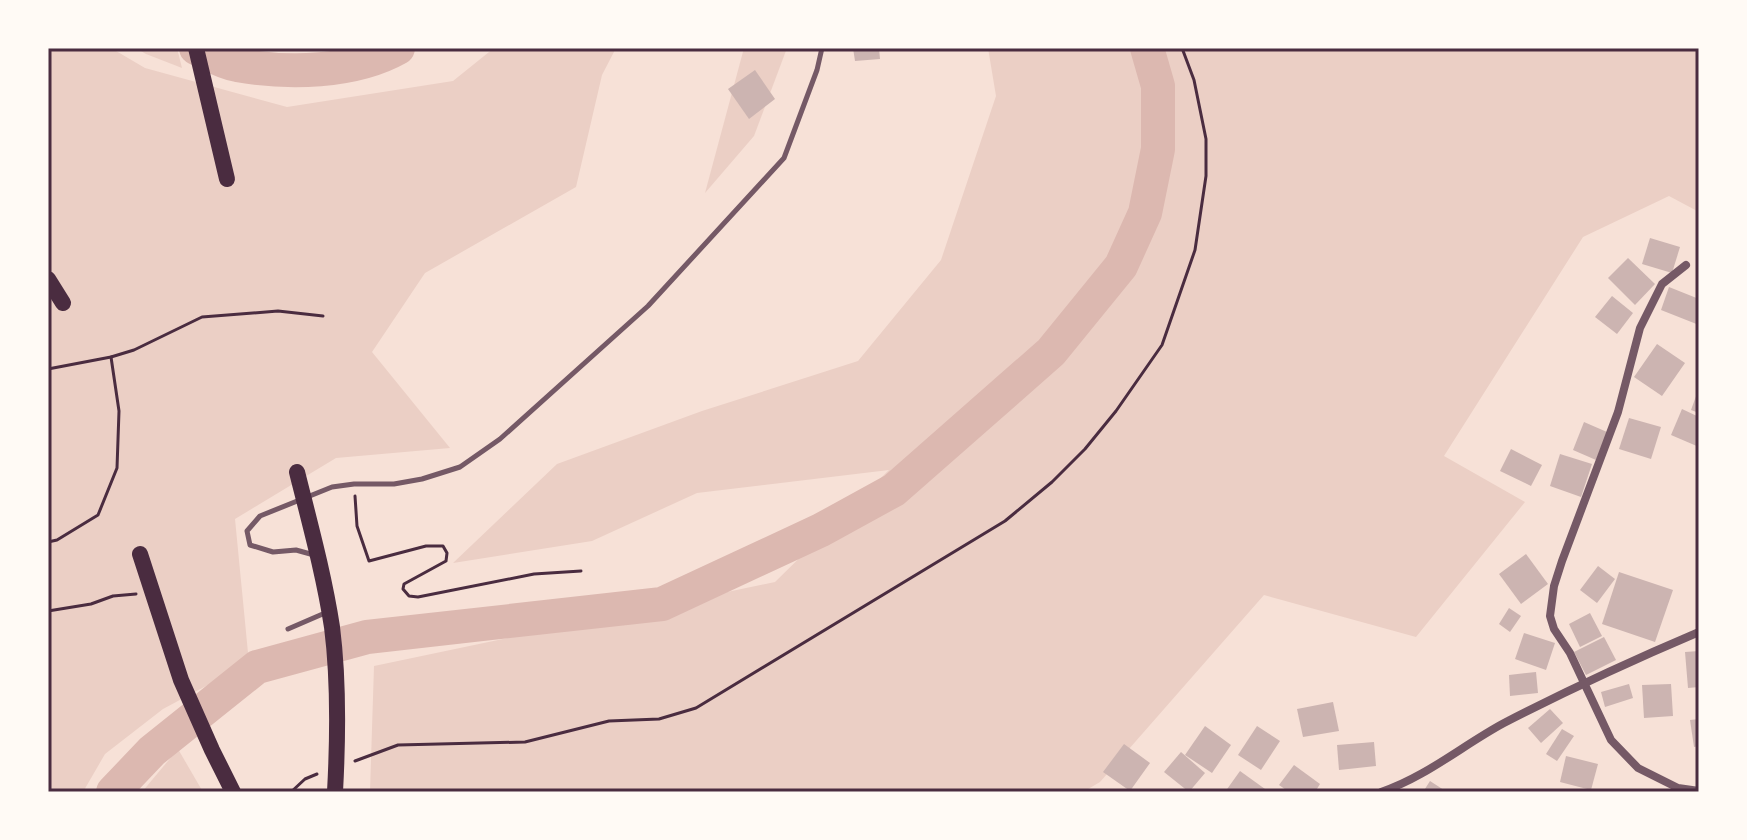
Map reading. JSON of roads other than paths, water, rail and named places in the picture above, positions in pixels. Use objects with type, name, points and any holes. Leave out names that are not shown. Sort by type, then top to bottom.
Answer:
[{"type":"main road","points":[[196,48],[227,179]]},
{"type":"main road","points":[[48,279],[63,303]]},
{"type":"main road","points":[[297,472],[327,598],[335,660],[338,733],[335,792]]},
{"type":"main road","points":[[140,554],[181,680],[233,792]]},
{"type":"street","points":[[1686,265],[1662,284],[1640,328],[1618,412],[1554,586],[1550,616],[1611,740],[1638,768],[1678,788],[1699,791]]},
{"type":"street","points":[[1381,792],[1402,785],[1501,725],[1699,632]]},
{"type":"lane","points":[[331,579],[325,558],[296,550],[273,552],[250,545],[247,531],[260,516],[332,487],[394,484],[460,467],[500,439],[648,306],[784,158],[817,70],[822,48]]},
{"type":"lane","points":[[288,629],[325,613],[334,589]]},
{"type":"waterway","points":[[196,48],[232,64],[277,70],[341,67],[398,48]]},
{"type":"waterway","points":[[113,792],[152,751],[257,667],[367,637],[662,604],[821,530],[894,490],[1051,352],[1121,266],[1145,213],[1158,149],[1158,86],[1147,48]]}]
